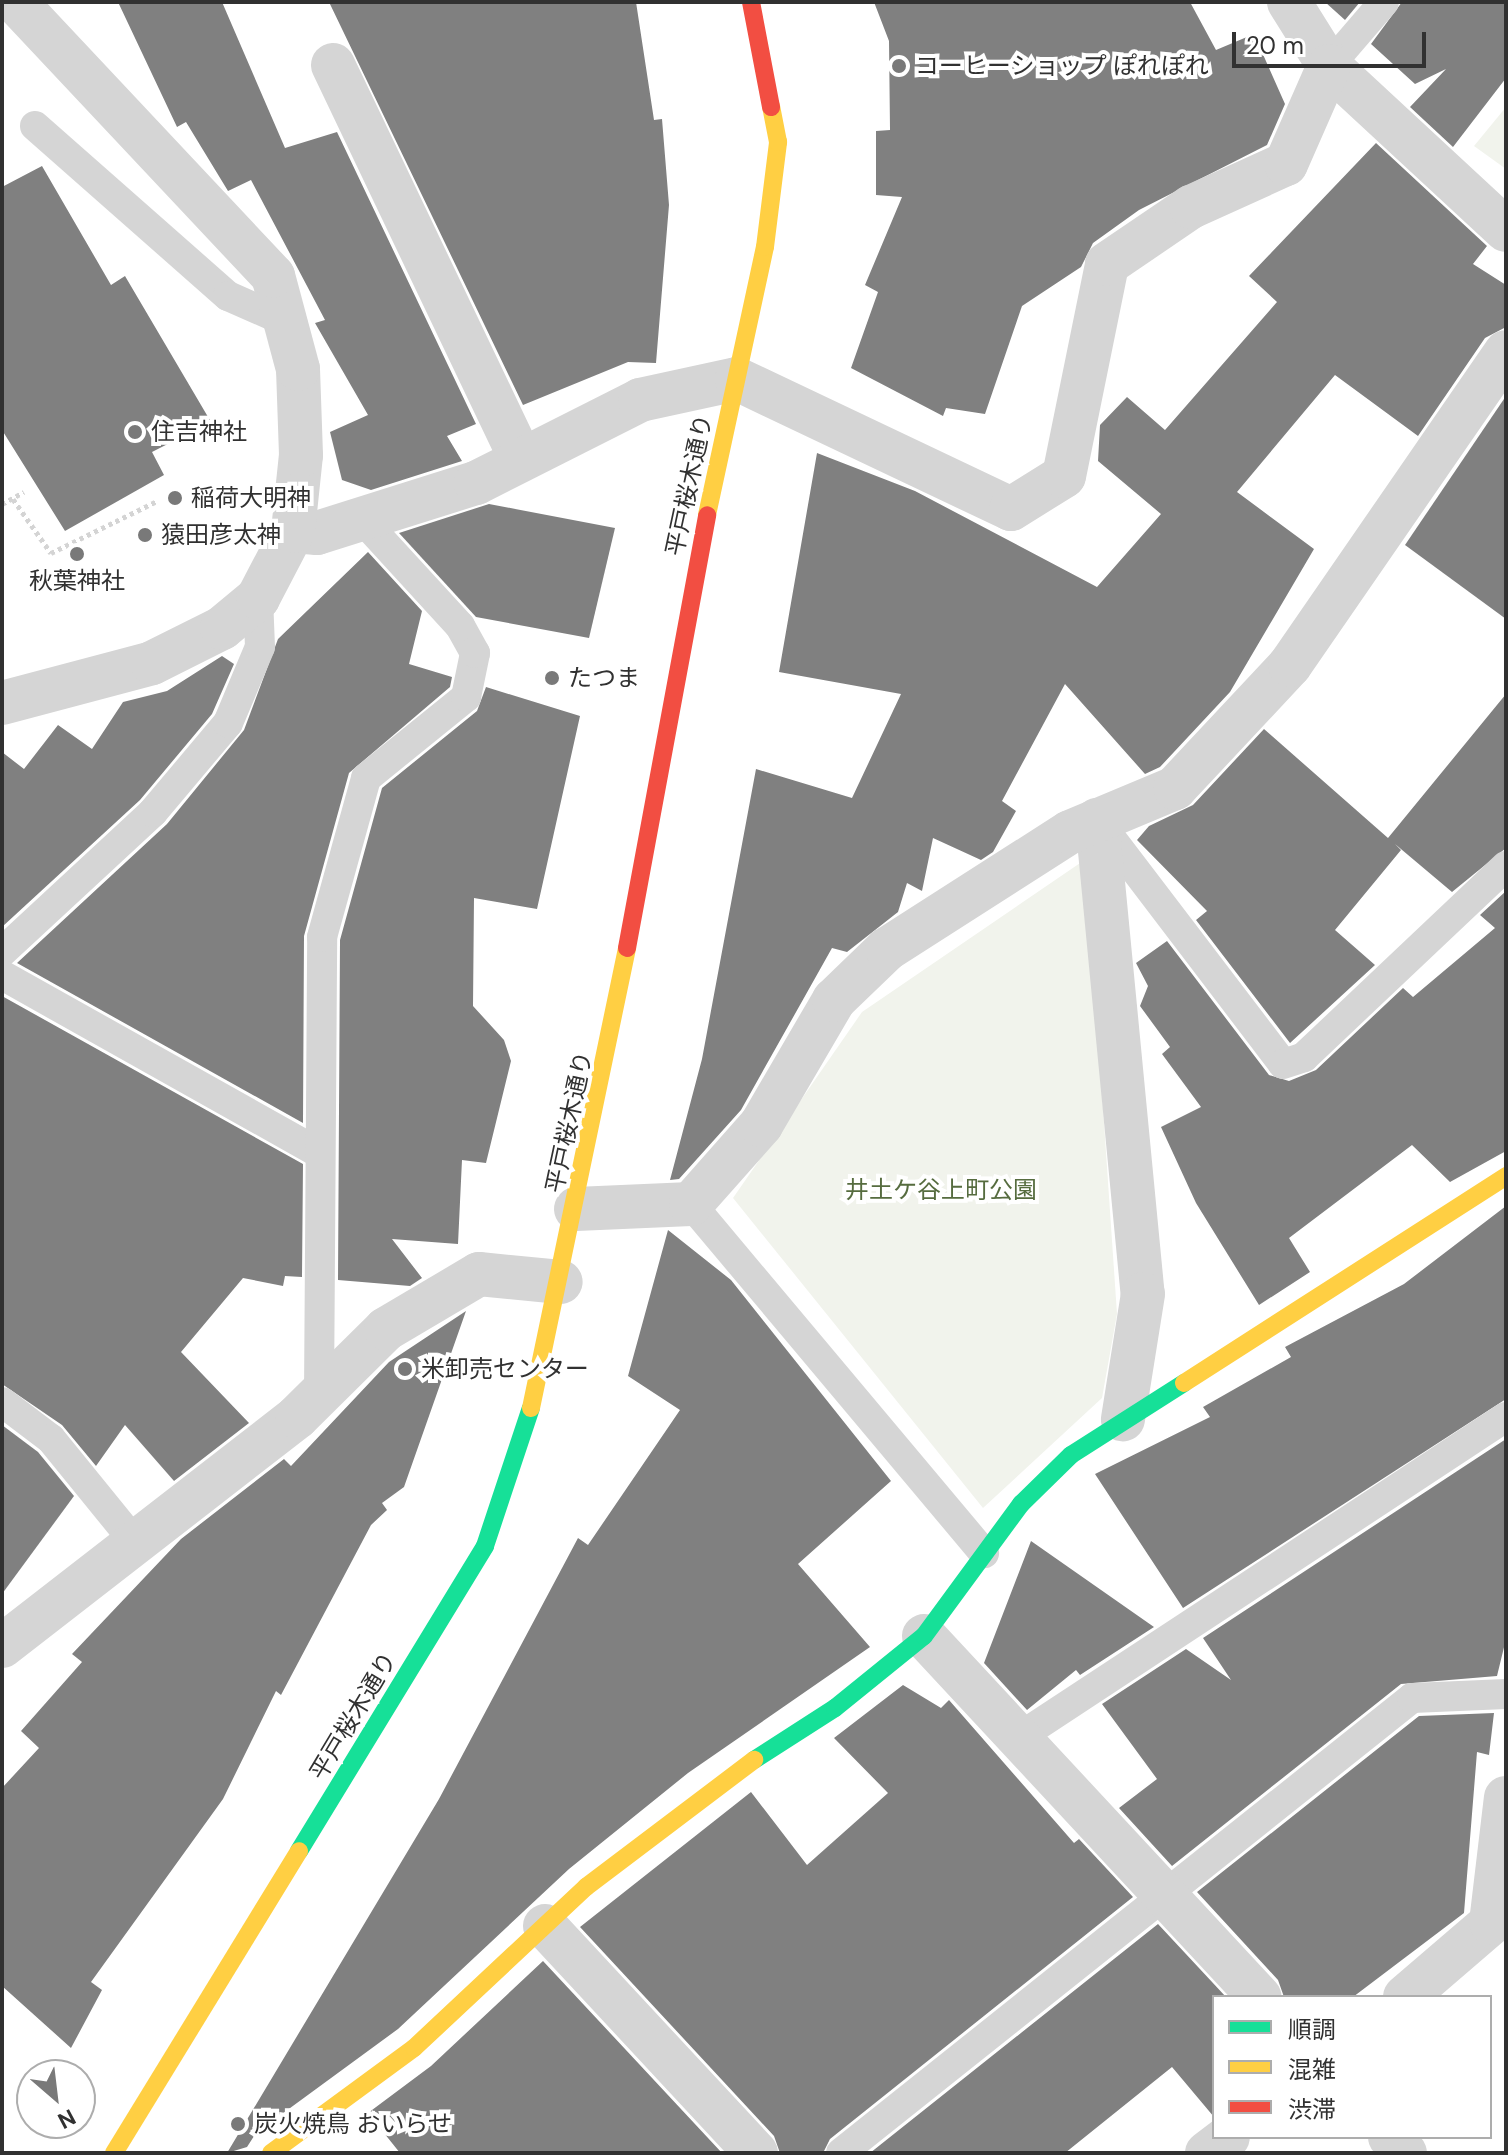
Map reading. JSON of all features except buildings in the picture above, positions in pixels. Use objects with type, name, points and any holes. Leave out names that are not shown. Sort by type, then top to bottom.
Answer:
[{"type":"main road","name":"平戸桜木通り","points":[[114,2153],[485,1546],[525,1434],[576,1209],[670,688],[737,379],[778,142],[751,2]]},
{"type":"main road","points":[[271,2153],[414,2048],[545,1926],[704,1792],[835,1708],[924,1636],[984,1553],[1061,1465],[1123,1419],[1506,1176]]},
{"type":"street","points":[[2,703],[152,663],[222,628],[258,598],[293,531],[298,369],[273,276],[16,2]]},
{"type":"street","points":[[1289,2],[1329,66],[1506,230]]},
{"type":"street","points":[[333,65],[521,460]]},
{"type":"street","points":[[293,531],[317,533],[362,519],[521,460],[640,400],[737,379],[1011,509],[1064,476],[1107,264],[1191,207],[1286,164],[1329,66]]},
{"type":"street","points":[[576,1209],[691,1204],[761,1125],[834,1000],[887,949],[1097,820],[1175,788],[1290,665],[1506,352]]},
{"type":"street","points":[[1097,820],[1143,1294],[1123,1419]]},
{"type":"street","points":[[2,1646],[319,1395],[386,1329],[479,1274],[561,1282]]},
{"type":"street","points":[[924,1636],[1258,1995]]},
{"type":"street","points":[[1408,1995],[1498,1925],[1506,1798]]},
{"type":"street","points":[[545,1926],[756,2153]]},
{"type":"street","points":[[1207,2153],[1225,2139]]},
{"type":"lane","points":[[1329,66],[1384,2]]},
{"type":"lane","points":[[35,126],[228,296],[285,321]]},
{"type":"lane","points":[[319,1395],[322,937],[366,778],[466,697],[475,653],[460,626],[362,519]]},
{"type":"lane","points":[[2,952],[153,812],[228,723],[260,647],[258,598]]},
{"type":"lane","points":[[1097,820],[1283,1064],[1304,1057],[1506,866]]},
{"type":"lane","points":[[2,975],[319,1153]]},
{"type":"lane","points":[[691,1204],[984,1553]]},
{"type":"lane","points":[[2,1402],[51,1439],[133,1540]]},
{"type":"lane","points":[[1018,1738],[1506,1417]]},
{"type":"lane","points":[[841,2153],[1412,1698],[1506,1694]]},
{"type":"path","points":[[2,504],[24,492]]},
{"type":"path","points":[[13,499],[51,553],[157,501]]},
{"type":"green space","points":[[1506,107],[1506,169],[1474,146]]},
{"type":"green space","name":"井土ケ谷上町公園","points":[[1086,859],[1117,1314],[1102,1398],[983,1508],[733,1198],[862,1012]]},
{"type":"traffic: fast","points":[[754,1760],[835,1708],[924,1636],[1021,1504],[1071,1455],[1184,1383]]},
{"type":"traffic: fast","points":[[299,1851],[485,1546],[531,1408]]},
{"type":"traffic: slow","points":[[707,515],[765,247],[778,142],[771,107]]},
{"type":"traffic: slow","points":[[531,1408],[627,948]]},
{"type":"traffic: slow","points":[[1184,1383],[1506,1176]]},
{"type":"traffic: slow","points":[[271,2153],[414,2048],[586,1887],[754,1760]]},
{"type":"traffic: slow","points":[[114,2153],[299,1851]]},
{"type":"traffic: jam","points":[[751,2],[771,107]]},
{"type":"traffic: jam","points":[[627,948],[707,515]]},
{"type":"place","name":"コーヒーショップ ぽれぽれ","points":[[899,66]]},
{"type":"place","name":"住吉神社","points":[[135,432]]},
{"type":"place","name":"稲荷大明神","points":[[175,498]]},
{"type":"place","name":"猿田彦太神","points":[[145,535]]},
{"type":"place","name":"秋葉神社","points":[[77,554]]},
{"type":"place","name":"たつま","points":[[552,678]]},
{"type":"place","name":"米卸売センター","points":[[405,1369]]},
{"type":"place","name":"炭火焼鳥 おいらせ","points":[[238,2124]]}]
